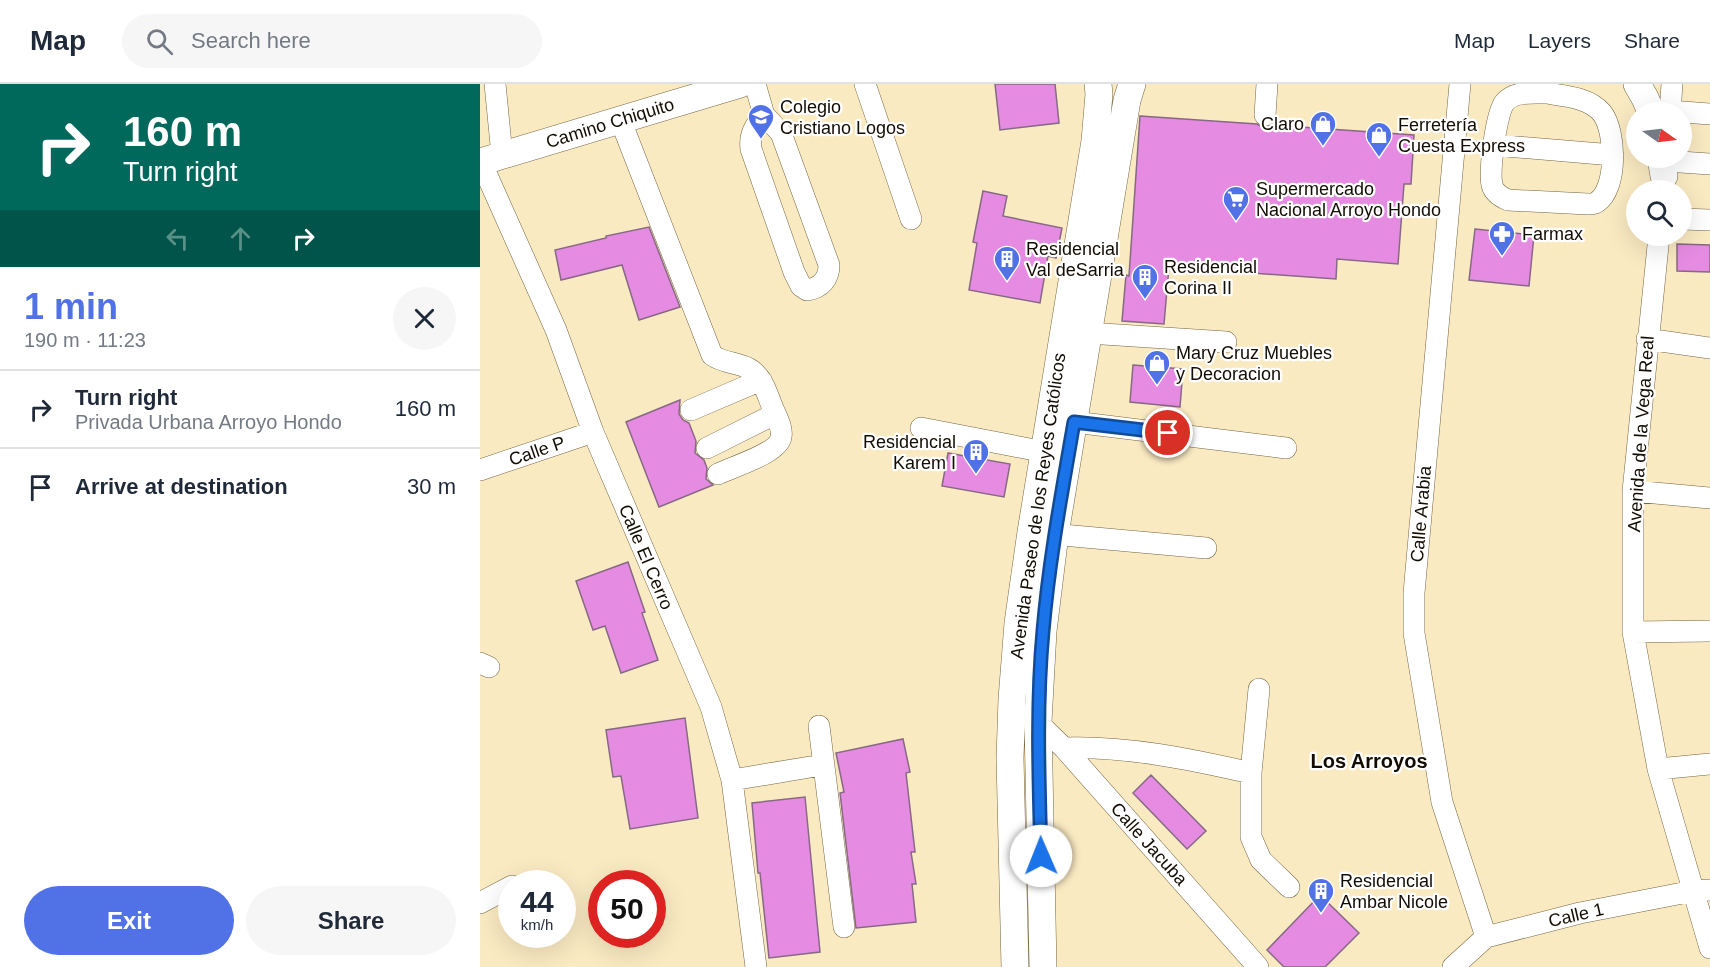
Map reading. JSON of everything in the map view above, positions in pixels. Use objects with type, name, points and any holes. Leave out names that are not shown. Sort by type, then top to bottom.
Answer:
[{"type":"main road","name":"Camino Chiquito","points":[[488,160],[740,84]]},
{"type":"main road","name":"Avenida Paseo de los Reyes Católicos","points":[[1043,967],[1038,722],[1043,631],[1045,452],[1095,141],[1098,84]]},
{"type":"main road","name":"Avenida Paseo de los Reyes Católicos","points":[[1016,967],[1010,758],[1018,623],[1074,422],[1132,84]]},
{"type":"main road","points":[[1637,84],[1645,98],[1650,102]]},
{"type":"street","name":"Calle El Cerro","points":[[495,84],[488,160],[556,330],[593,432],[711,707],[732,780],[756,967]]},
{"type":"street","points":[[755,84],[764,115],[781,133],[829,265],[826,280],[816,289],[807,290],[801,286],[794,272],[751,149],[750,139],[755,126],[764,115]]},
{"type":"street","points":[[865,84],[910,219]]},
{"type":"street","points":[[1265,115],[1267,84]]},
{"type":"street","name":"Calle Arabia","points":[[1461,84],[1414,592],[1414,633],[1442,802],[1486,937]]},
{"type":"street","points":[[1667,102],[1672,84]]},
{"type":"street","points":[[1546,88],[1588,102],[1601,112],[1609,125],[1613,155],[1608,188],[1597,202],[1588,204],[1508,200],[1498,196],[1492,185],[1498,115],[1505,102],[1515,95],[1546,88]]},
{"type":"street","points":[[1692,113],[1710,114]]},
{"type":"street","points":[[620,119],[712,355],[718,360],[753,371],[761,380],[781,428],[779,444],[771,450],[718,474]]},
{"type":"street","points":[[1494,145],[1613,155]]},
{"type":"street","points":[[1664,169],[1710,165]]},
{"type":"street","points":[[1692,219],[1710,220]]},
{"type":"street","name":"Avenida de la Vega Real","points":[[1658,246],[1633,491],[1633,632],[1658,769],[1702,890],[1710,948]]},
{"type":"street","points":[[1089,333],[1226,342]]},
{"type":"street","points":[[1647,339],[1710,348]]},
{"type":"street","points":[[691,410],[761,380]]},
{"type":"street","points":[[707,447],[775,414]]},
{"type":"street","points":[[1074,422],[1286,448]]},
{"type":"street","points":[[921,428],[1045,452]]},
{"type":"street","name":"Calle P","points":[[480,470],[593,432]]},
{"type":"street","points":[[1633,491],[1710,498]]},
{"type":"street","points":[[1043,533],[1206,548]]},
{"type":"street","points":[[1633,632],[1710,631]]},
{"type":"street","points":[[1259,688],[1251,772],[1251,837],[1260,860],[1289,887]]},
{"type":"street","name":"Calle Jacuba","points":[[1012,699],[1064,748],[1258,967]]},
{"type":"street","points":[[819,726],[822,765],[844,927]]},
{"type":"street","points":[[1064,748],[1094,747],[1135,751],[1251,772]]},
{"type":"street","points":[[1658,769],[1710,764]]},
{"type":"street","points":[[732,780],[822,765]]},
{"type":"street","name":"Calle 1","points":[[1454,967],[1486,937],[1580,914],[1702,890]]},
{"type":"street","points":[[480,903],[498,893]]},
{"type":"building","points":[[995,84],[1055,84],[1059,123],[1000,130]]},
{"type":"building","name":"Supermercado Nacional Arroyo Hondo","points":[[1140,116],[1257,124],[1264,128],[1272,125],[1414,135],[1411,184],[1404,184],[1398,264],[1337,259],[1336,279],[1169,267],[1164,324],[1122,321],[1126,275],[1129,276]]},
{"type":"building","points":[[983,191],[1007,196],[1003,216],[1062,228],[1056,258],[1048,256],[1040,303],[969,290],[977,243],[973,242]]},
{"type":"building","points":[[649,227],[680,307],[639,320],[622,265],[561,280],[555,250]]},
{"type":"building","name":"Farmax","points":[[1475,229],[1534,235],[1529,286],[1469,280]]},
{"type":"building","points":[[1710,245],[1710,272],[1677,271],[1677,246]]},
{"type":"building","name":"Mary Cruz Muebles y Decoracion","points":[[1133,365],[1183,369],[1180,407],[1130,402]]},
{"type":"building","points":[[680,400],[679,414],[689,423],[696,441],[695,453],[704,460],[707,468],[706,479],[713,485],[659,507],[626,422]]},
{"type":"building","name":"Residencial Karem I","points":[[948,453],[1010,464],[1004,497],[942,486]]},
{"type":"building","points":[[628,562],[658,660],[621,673],[605,626],[593,630],[576,581]]},
{"type":"building","points":[[685,718],[698,818],[630,829],[621,776],[613,777],[606,730]]},
{"type":"building","points":[[903,739],[910,772],[906,773],[915,852],[911,852],[916,884],[912,884],[916,922],[856,928],[840,793],[844,792],[836,753]]},
{"type":"building","points":[[1151,775],[1206,831],[1187,849],[1133,793]]},
{"type":"building","points":[[805,797],[820,952],[769,958],[752,803]]},
{"type":"building","name":"Residencial Ambar Nicole","points":[[1320,895],[1359,933],[1325,967],[1284,967],[1267,950]]},
{"type":"place","name":"Colegio Cristiano Logos","points":[[761,140]]},
{"type":"place","name":"Claro","points":[[1323,147]]},
{"type":"place","name":"Ferretería Cuesta Express","points":[[1379,158]]},
{"type":"place","name":"Supermercado Nacional Arroyo Hondo","points":[[1236,222]]},
{"type":"place","name":"Farmax","points":[[1502,257]]},
{"type":"place","name":"Residencial Val deSarria","points":[[1007,282]]},
{"type":"place","name":"Residencial Corina II","points":[[1145,300]]},
{"type":"place","name":"Mary Cruz Muebles y Decoracion","points":[[1157,386]]},
{"type":"place","name":"Residencial Karem I","points":[[976,475]]},
{"type":"place","name":"Residencial Ambar Nicole","points":[[1321,914]]},
{"type":"district","name":"Los Arroyos","points":[[1369,761]]},
{"type":"route","points":[[1041,856],[1038,722],[1043,631],[1055,534],[1074,422],[1168,433]]}]
